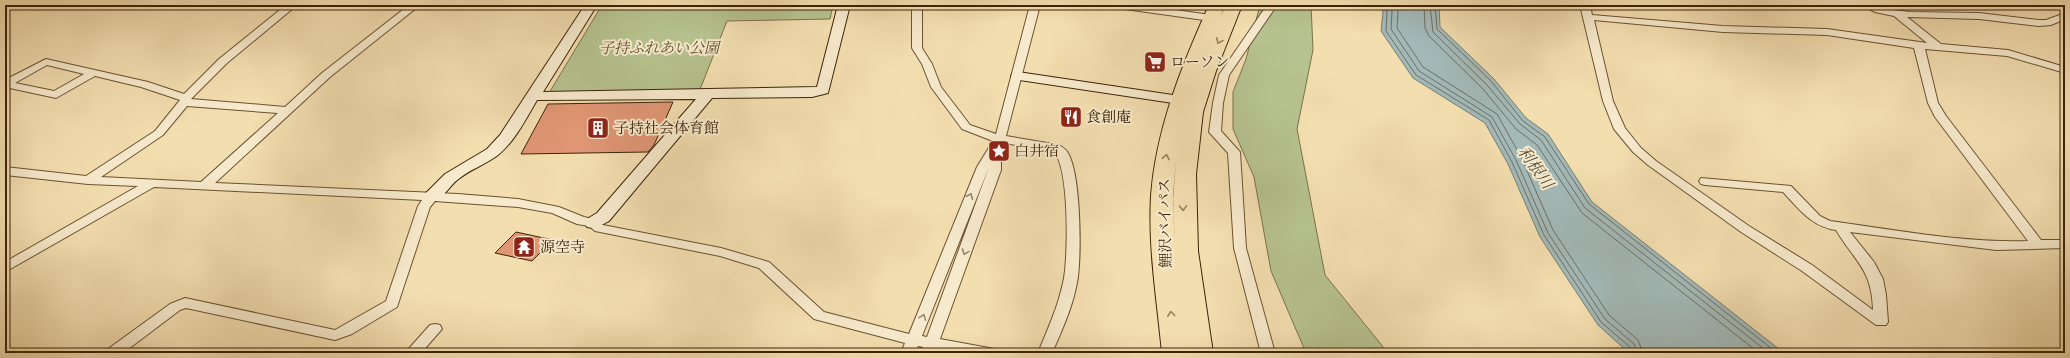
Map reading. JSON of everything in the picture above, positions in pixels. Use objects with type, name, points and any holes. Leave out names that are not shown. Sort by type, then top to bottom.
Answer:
[{"type":"highway","name":"鯉沢バイパス","points":[[1175,353],[1163,239],[1162,196],[1170,136],[1206,72],[1234,5]]},
{"type":"highway","name":"鯉沢バイパス","points":[[1200,353],[1184,241],[1183,201],[1192,114],[1189,102],[1214,12]]},
{"type":"street","points":[[88,180],[159,133],[184,100],[223,61],[292,5]]},
{"type":"street","points":[[204,186],[326,75],[415,5]]},
{"type":"street","points":[[113,353],[175,308],[186,303],[335,335],[342,334],[361,321],[392,304],[424,206],[451,177],[492,152],[506,138],[591,5]]},
{"type":"street","points":[[534,96],[812,93],[823,90],[844,5]]},
{"type":"street","points":[[917,5],[917,48],[927,64],[936,87],[966,127],[998,144],[1055,147],[1062,152],[1066,161],[1073,206],[1071,277],[1063,312],[1045,353]]},
{"type":"street","points":[[908,353],[925,344],[995,170],[998,144],[1018,76],[1035,5]]},
{"type":"street","points":[[1118,5],[1214,12]]},
{"type":"street","points":[[1268,353],[1240,248],[1234,152],[1215,132],[1218,103],[1224,75],[1272,5]]},
{"type":"street","points":[[1585,5],[1608,101],[1620,129],[1637,150],[1745,229],[1807,268],[1881,322],[1876,279],[1863,255],[1841,228]]},
{"type":"street","points":[[1867,5],[1888,13],[1894,12],[1910,15],[1995,17],[2044,23],[2065,16]]},
{"type":"street","points":[[1894,12],[1937,46]]},
{"type":"street","points":[[1587,18],[1723,29],[1827,32],[1919,46],[1937,46],[2008,53],[2065,70]]},
{"type":"street","points":[[1919,46],[1935,108],[2037,244]]},
{"type":"street","points":[[5,84],[46,62],[144,84],[184,100],[287,110]]},
{"type":"street","points":[[5,84],[56,95],[93,73]]},
{"type":"street","points":[[1018,76],[1189,102]]},
{"type":"street","points":[[593,223],[603,217],[707,95]]},
{"type":"street","points":[[925,344],[967,204],[983,167],[998,144]]},
{"type":"street","points":[[5,171],[88,180],[154,182],[431,198],[458,198],[518,203],[555,210],[581,221],[593,223],[599,228],[721,252],[764,265],[819,316],[925,344],[989,353]]},
{"type":"street","points":[[1705,180],[1787,189],[1821,223],[1841,228],[1996,246],[2065,244]]},
{"type":"street","points":[[5,268],[154,182]]},
{"type":"street","points":[[412,353],[435,329]]},
{"type":"green space","name":"子持ふれあい公園","points":[[602,5],[833,5],[830,19],[727,21],[699,92],[549,93]]},
{"type":"green space","points":[[1260,5],[1311,5],[1313,50],[1297,129],[1325,275],[1388,353],[1306,353],[1271,271],[1254,177],[1233,129],[1233,92],[1246,59]]},
{"type":"water","name":"利根川","points":[[1380,5],[1439,5],[1440,27],[1494,79],[1526,118],[1548,134],[1592,202],[1784,353],[1629,353],[1598,325],[1540,237],[1508,164],[1485,123],[1413,78],[1381,31],[1383,12]]},
{"type":"building","name":"子持社会体育館","points":[[673,102],[654,145],[648,152],[521,154],[548,104]]},
{"type":"building","name":"源空寺","points":[[516,232],[553,240],[532,261],[495,253]]},
{"type":"waterway","points":[[920,353],[924,344]]},
{"type":"place","name":"ローソン","points":[[1155,62]]},
{"type":"place","name":"食創庵","points":[[1071,117]]},
{"type":"place","name":"子持社会体育館","points":[[598,128]]},
{"type":"place","name":"白井宿","points":[[999,151]]},
{"type":"place","name":"源空寺","points":[[524,247]]}]
